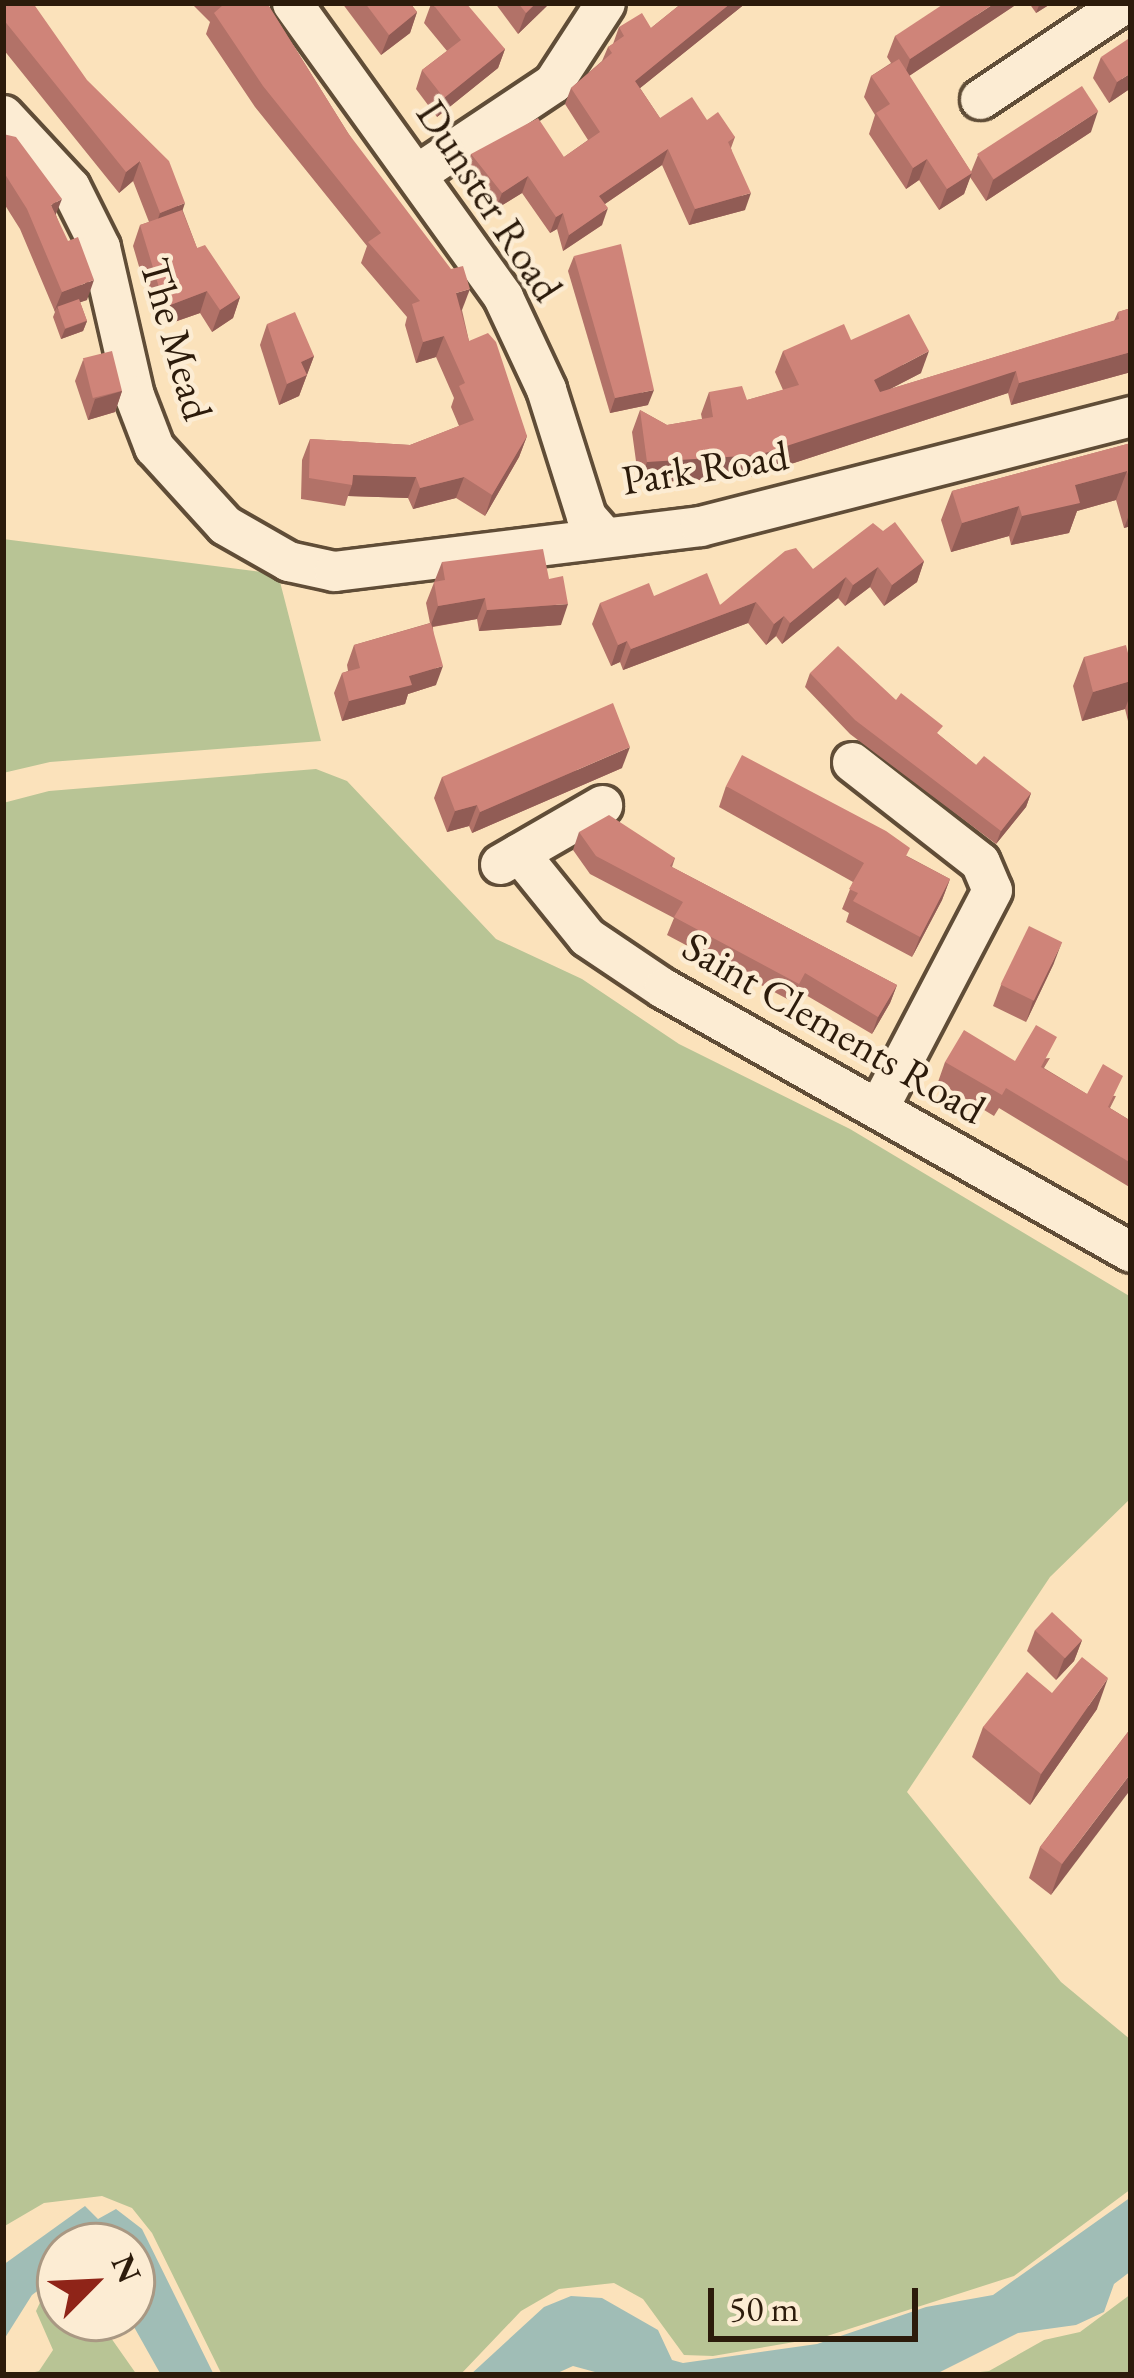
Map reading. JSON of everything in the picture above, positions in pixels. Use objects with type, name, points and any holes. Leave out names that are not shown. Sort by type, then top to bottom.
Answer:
[{"type":"street","name":"Dunster Road","points":[[292,3],[503,297],[546,389],[586,515],[601,533]]},
{"type":"street","points":[[418,173],[553,83],[605,3]]},
{"type":"street","points":[[980,99],[1124,3]]},
{"type":"street","name":"The Mead","points":[[3,116],[70,187],[100,247],[134,395],[154,447],[225,525],[288,560]]},
{"type":"street","name":"Park Road","points":[[288,560],[334,571],[601,533],[700,526],[1131,416]]},
{"type":"street","points":[[852,762],[980,862],[992,890],[878,1108]]},
{"type":"street","name":"Saint Clements Road","points":[[602,806],[510,858],[587,938],[1131,1252]]},
{"type":"green space","points":[[3,539],[278,574],[321,741],[50,762],[3,773]]},
{"type":"green space","points":[[316,769],[347,781],[496,939],[582,979],[679,1044],[850,1129],[1131,1297],[1131,1498],[1050,1577],[907,1792],[1061,1982],[1131,2040],[1131,2189],[1014,2276],[824,2337],[713,2356],[684,2355],[643,2299],[614,2283],[559,2289],[521,2311],[460,2375],[222,2375],[156,2241],[156,2222],[143,2222],[132,2208],[102,2196],[44,2203],[3,2227],[3,803],[49,791]]},
{"type":"green space","points":[[1131,2294],[1131,2375],[954,2375],[989,2371],[1044,2340],[1080,2332]]},
{"type":"green space","points":[[50,2342],[114,2342],[137,2375],[23,2375],[39,2371],[53,2350]]},
{"type":"water","points":[[1131,2197],[1131,2271],[1114,2284],[1104,2312],[1076,2325],[1018,2333],[934,2375],[606,2375],[573,2366],[553,2375],[470,2375],[544,2307],[571,2296],[602,2298],[658,2330],[672,2360],[683,2363],[817,2344],[926,2307],[993,2295]]},
{"type":"water","points":[[85,2206],[98,2219],[116,2209],[133,2222],[63,2222]]},
{"type":"water","points":[[36,2241],[36,2292],[3,2341],[3,2265]]},
{"type":"water","points":[[156,2257],[214,2375],[161,2375],[142,2342],[156,2342]]},
{"type":"building","points":[[3,3],[33,3],[87,80],[169,161],[185,203],[160,213],[140,161],[126,172],[3,19]]},
{"type":"building","points":[[220,3],[267,3],[348,133],[451,269],[463,266],[470,289],[456,293],[469,341],[488,333],[496,342],[527,436],[492,495],[464,477],[420,488],[416,477],[353,475],[352,485],[309,478],[310,439],[410,445],[474,420],[459,386],[465,383],[444,336],[423,342],[412,304],[420,301],[368,242],[381,233],[263,86],[214,13],[223,5]]},
{"type":"building","points":[[365,3],[410,3],[417,12],[389,35]]},
{"type":"building","points":[[432,3],[466,3],[505,49],[444,98],[422,70],[461,40]]},
{"type":"building","points":[[682,3],[731,3],[635,81],[660,118],[692,97],[707,120],[718,112],[735,137],[728,142],[751,193],[695,209],[668,149],[599,196],[608,208],[569,235],[563,213],[556,217],[528,176],[502,193],[471,154],[538,118],[564,157],[600,132],[571,88],[612,53],[608,47],[624,36],[619,27],[642,13],[651,28]]},
{"type":"building","points":[[945,3],[995,3],[910,59],[895,36]]},
{"type":"building","points":[[1131,37],[1131,73],[1117,82],[1101,57]]},
{"type":"building","points":[[899,59],[972,173],[947,189],[927,159],[913,168],[876,113],[890,104],[871,76]]},
{"type":"building","points":[[1082,86],[1098,111],[994,179],[977,154]]},
{"type":"building","points":[[3,134],[16,137],[62,199],[51,205],[68,241],[78,237],[94,280],[62,292],[27,209],[3,171]]},
{"type":"building","points":[[182,210],[197,248],[205,245],[240,297],[220,310],[207,291],[165,307],[140,225]]},
{"type":"building","points":[[621,244],[654,390],[615,398],[574,256]]},
{"type":"building","points":[[79,299],[87,321],[65,328],[57,307]]},
{"type":"building","points":[[1131,308],[1131,352],[1019,383],[1016,371],[759,455],[647,462],[640,410],[667,425],[713,417],[709,392],[742,386],[747,400],[799,385],[783,351],[844,324],[851,340],[909,314],[929,351],[874,380],[880,392],[1119,319],[1118,312]]},
{"type":"building","points":[[295,312],[314,356],[301,362],[307,375],[287,384],[267,324]]},
{"type":"building","points":[[112,351],[122,391],[93,398],[83,358]]},
{"type":"building","points":[[1131,443],[1131,485],[1127,471],[1075,485],[1080,503],[1022,516],[1019,506],[962,523],[952,491]]},
{"type":"building","points":[[895,522],[924,561],[892,585],[878,567],[853,585],[846,577],[790,623],[784,616],[774,624],[756,602],[631,649],[627,641],[618,645],[600,603],[649,583],[654,596],[707,573],[720,605],[785,551],[796,548],[813,569],[873,523],[883,531]]},
{"type":"building","points":[[543,549],[549,579],[563,576],[568,604],[487,610],[485,598],[438,606],[434,582],[445,580],[442,562]]},
{"type":"building","points":[[431,623],[443,666],[409,676],[412,685],[349,701],[342,673],[360,668],[354,645]]},
{"type":"building","points":[[1126,645],[1131,681],[1093,692],[1084,657]]},
{"type":"building","points":[[838,646],[896,700],[901,693],[943,726],[937,733],[976,765],[984,756],[1031,793],[1001,831],[855,720],[810,673]]},
{"type":"building","points":[[613,703],[630,747],[480,812],[477,805],[455,811],[442,777]]},
{"type":"building","points":[[742,755],[886,831],[910,848],[906,856],[950,879],[920,937],[853,901],[858,893],[849,889],[864,863],[726,786]]},
{"type":"building","points":[[609,815],[675,858],[670,866],[897,985],[878,1017],[805,973],[799,984],[674,917],[683,902],[596,856],[579,832]]},
{"type":"building","points":[[1029,926],[1062,942],[1034,1001],[1001,984]]},
{"type":"building","points":[[1036,1025],[1057,1037],[1041,1067],[1087,1094],[1103,1064],[1123,1076],[1108,1107],[1131,1121],[1131,1163],[1006,1088],[1002,1095],[945,1062],[964,1030],[1015,1061]]},
{"type":"building","points":[[1052,1612],[1082,1640],[1065,1658],[1035,1630]]},
{"type":"building","points":[[1082,1657],[1108,1678],[1041,1774],[983,1727],[1027,1672],[1052,1693]]},
{"type":"building","points":[[1131,1728],[1131,1773],[1062,1864],[1040,1847]]}]
